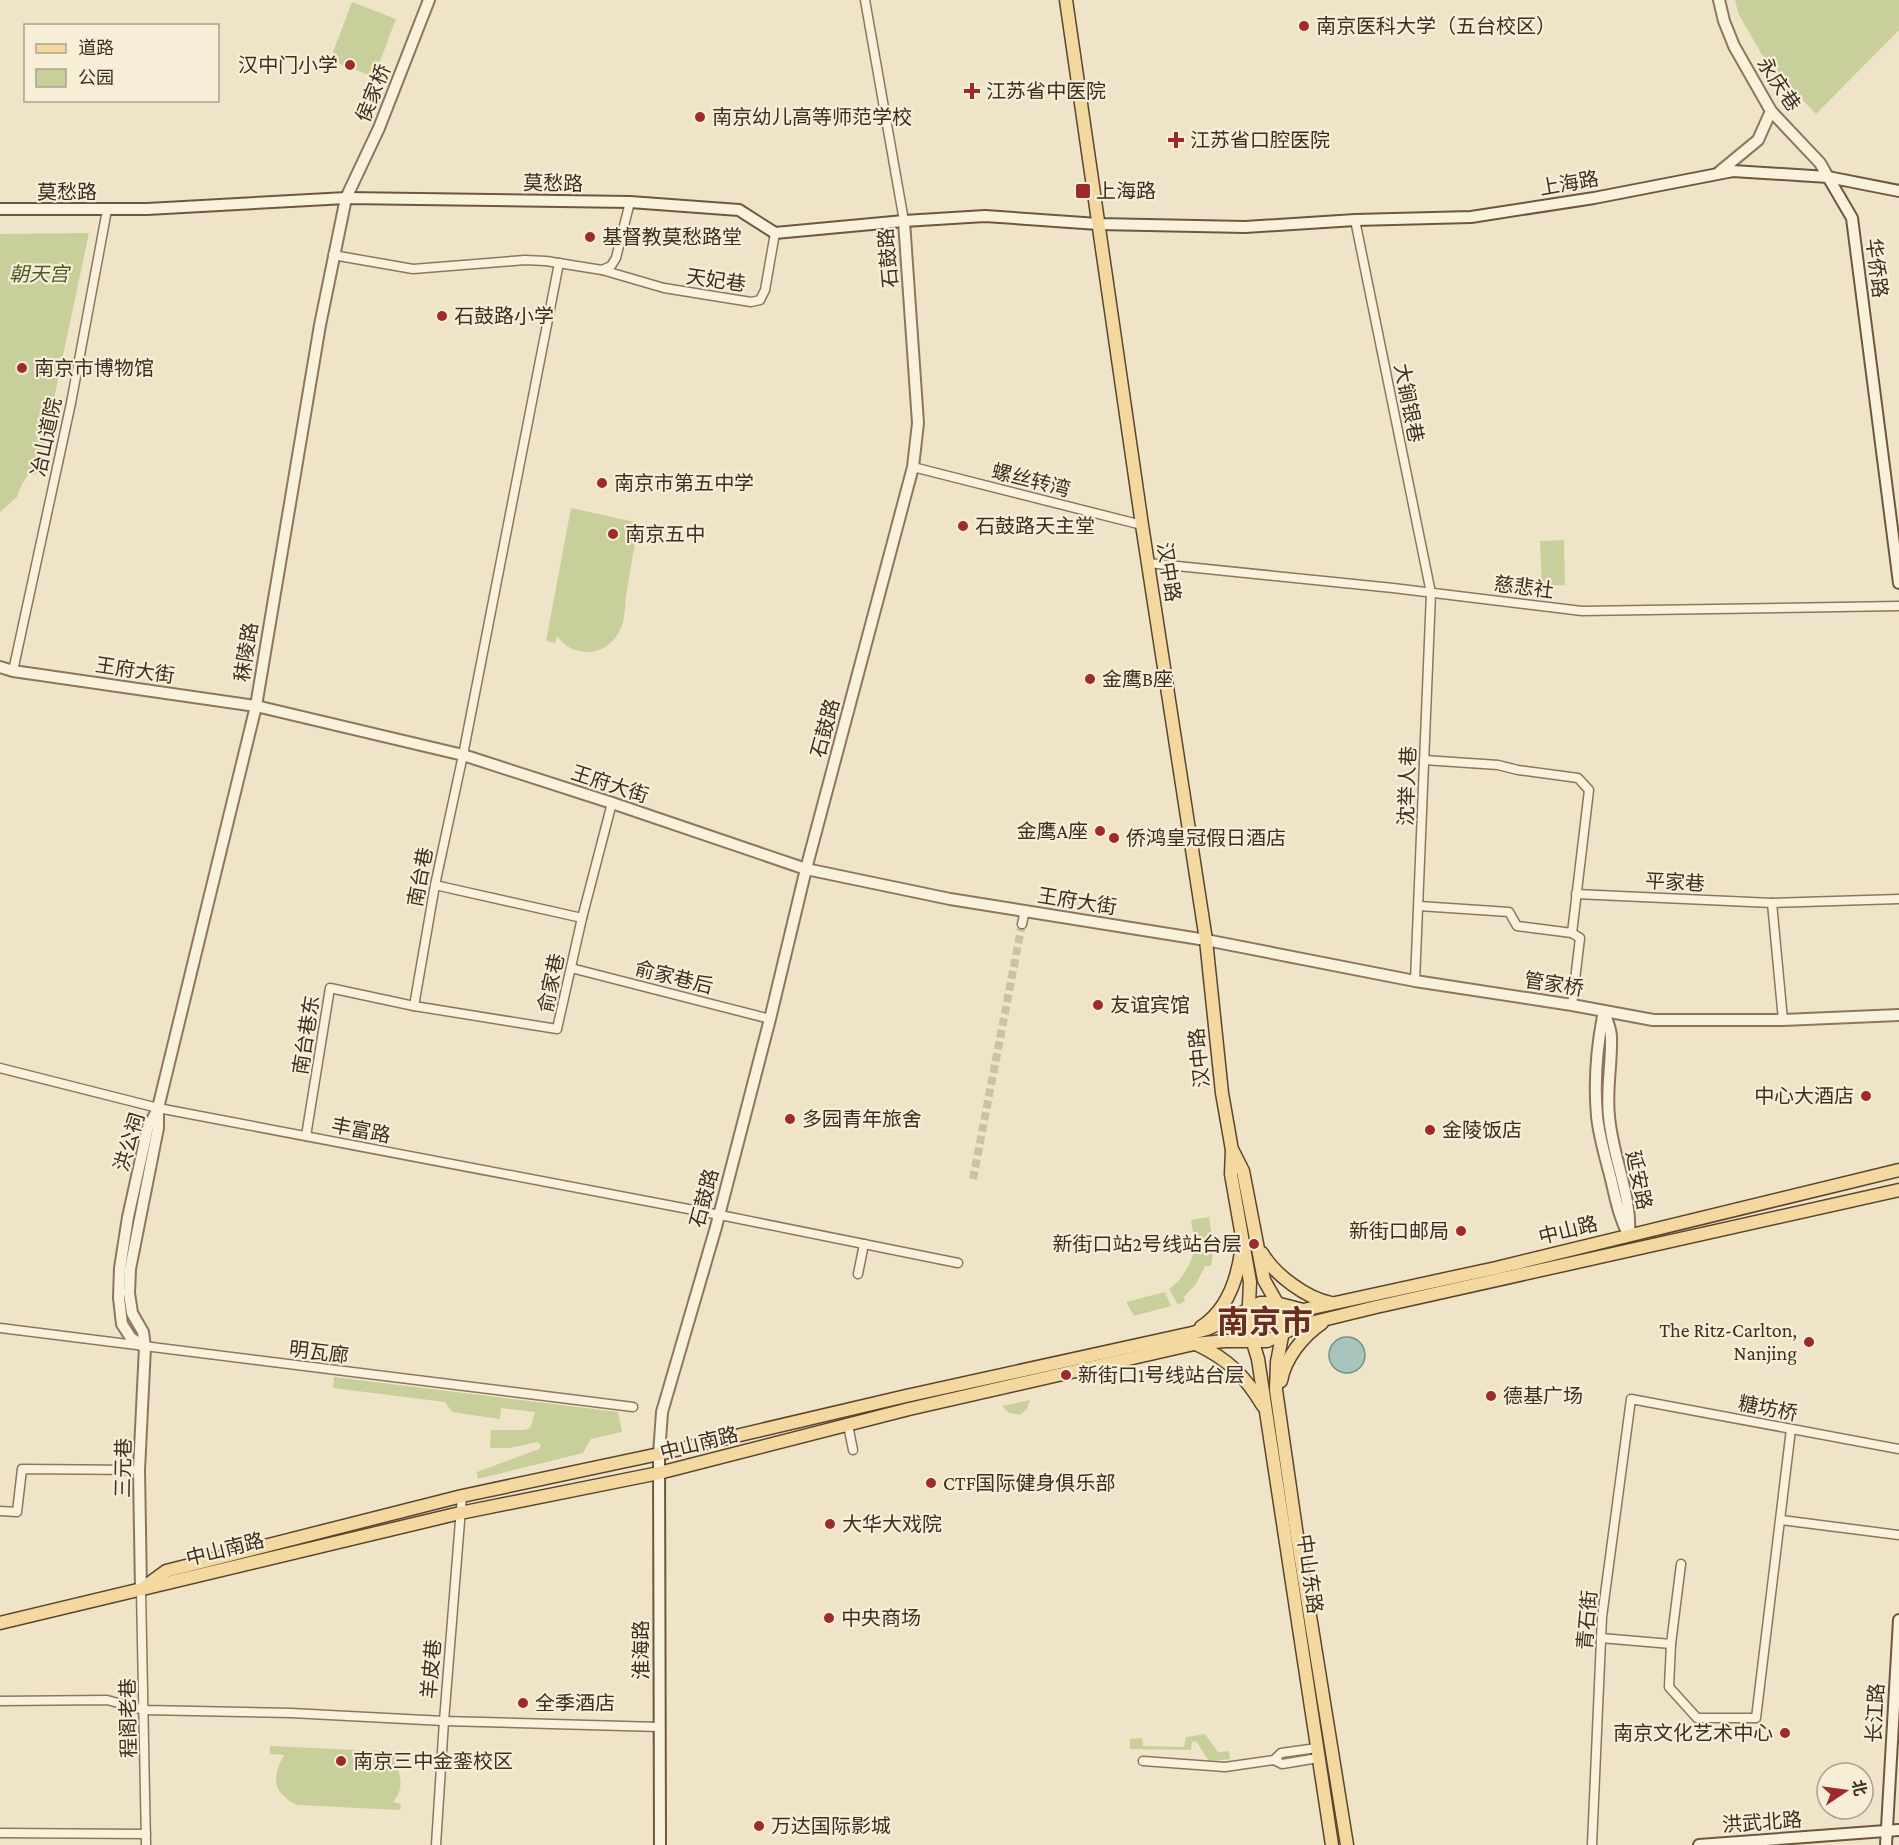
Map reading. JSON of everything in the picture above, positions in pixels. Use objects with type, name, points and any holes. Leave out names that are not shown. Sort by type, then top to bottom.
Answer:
[{"type":"main road","name":"汉中路","points":[[1066,0],[1142,525],[1206,940],[1222,1093],[1232,1150],[1231,1174],[1250,1282],[1248,1311]]},
{"type":"main road","name":"汉中路","points":[[1232,1150],[1243,1171],[1264,1280],[1283,1317]]},
{"type":"main road","name":"中山路","points":[[1248,1311],[1260,1303],[1276,1303],[1303,1310],[1496,1268],[1899,1170]]},
{"type":"main road","name":"中山路","points":[[1267,1341],[1298,1326],[1338,1316],[1899,1190]]},
{"type":"main road","points":[[1256,1238],[1266,1259],[1278,1274],[1314,1296],[1335,1303]]},
{"type":"main road","points":[[1243,1242],[1235,1283],[1216,1312],[1193,1339],[1237,1371],[1273,1411]]},
{"type":"main road","name":"中山南路","points":[[0,1623],[460,1513],[659,1473],[1193,1339],[1207,1329],[1248,1311]]},
{"type":"main road","name":"中山东路","points":[[1248,1311],[1248,1326],[1273,1411],[1296,1529],[1347,1845]]},
{"type":"main road","points":[[1273,1411],[1283,1372],[1298,1346],[1313,1330],[1338,1316]]},
{"type":"main road","name":"中山东路","points":[[1283,1317],[1273,1411],[1317,1753],[1332,1845]]},
{"type":"main road","name":"中山南路","points":[[141,1590],[166,1571],[462,1497],[659,1454],[895,1398],[1193,1339],[1203,1342],[1267,1341]]},
{"type":"street","name":"侯家桥","points":[[346,198],[379,128],[429,0]]},
{"type":"street","name":"石鼓路","points":[[659,1454],[662,1412],[719,1215],[806,869],[912,467],[918,423],[904,221],[865,0]]},
{"type":"street","name":"永庆巷","points":[[1719,0],[1734,46],[1771,111],[1820,163],[1828,177]]},
{"type":"street","points":[[1718,173],[1758,140],[1771,111]]},
{"type":"street","name":"上海路","points":[[1098,224],[1245,227],[1355,220],[1471,217],[1594,198],[1733,171],[1828,177],[1899,190]]},
{"type":"street","name":"华侨路","points":[[1828,177],[1852,218],[1899,583]]},
{"type":"street","name":"莫愁路","points":[[0,209],[107,210],[346,198],[630,202],[739,210],[775,233]]},
{"type":"street","name":"秣陵路","points":[[158,1108],[255,706],[333,255],[346,198]]},
{"type":"street","points":[[333,255],[413,269],[525,260],[602,270],[611,266],[616,258],[630,202]]},
{"type":"street","name":"冶山道院","points":[[13,671],[71,403],[107,210]]},
{"type":"street","points":[[775,233],[984,216],[1098,224]]},
{"type":"street","name":"大锏银巷","points":[[1355,220],[1431,593]]},
{"type":"street","name":"天妃巷","points":[[602,270],[664,288],[752,302],[760,300],[765,290],[775,233]]},
{"type":"street","name":"南台巷","points":[[414,1006],[435,885],[463,755],[559,263]]},
{"type":"street","name":"螺丝转湾","points":[[912,467],[1142,525]]},
{"type":"street","name":"慈悲社","points":[[1148,563],[1582,610],[1899,606]]},
{"type":"street","name":"沈举人巷","points":[[1415,981],[1431,593]]},
{"type":"street","name":"王府大街","points":[[0,667],[13,671],[255,706],[463,755],[806,869],[950,899],[1206,940]]},
{"type":"street","points":[[1425,760],[1498,765],[1578,778],[1589,790],[1572,933]]},
{"type":"street","name":"俞家巷","points":[[414,1006],[557,1029],[582,918],[612,803]]},
{"type":"street","points":[[435,885],[582,918]]},
{"type":"street","name":"平家巷","points":[[1576,894],[1772,903],[1899,899]]},
{"type":"street","points":[[1772,903],[1783,1020]]},
{"type":"street","points":[[1419,906],[1509,912],[1517,926],[1572,933],[1580,938],[1572,1005]]},
{"type":"street","points":[[1023,924],[1025,910]]},
{"type":"street","name":"管家桥","points":[[1206,940],[1415,981],[1653,1020],[1783,1020],[1899,1015]]},
{"type":"street","name":"俞家巷后","points":[[571,968],[770,1018]]},
{"type":"street","name":"南台巷东","points":[[306,1136],[330,988],[414,1006]]},
{"type":"street","name":"延安路","points":[[1604,1011],[1611,1035],[1609,1116],[1630,1218],[1629,1236]]},
{"type":"street","name":"丰富路","points":[[0,1068],[158,1108],[958,1263]]},
{"type":"street","name":"洪公祠","points":[[146,1347],[143,1332],[132,1313],[129,1293],[130,1269],[158,1128],[158,1108]]},
{"type":"street","points":[[858,1274],[864,1244]]},
{"type":"street","name":"明瓦廊","points":[[0,1328],[633,1407]]},
{"type":"street","name":"三元巷","points":[[141,1590],[139,1470],[146,1347]]},
{"type":"street","name":"糖坊桥","points":[[1631,1399],[1899,1449]]},
{"type":"street","name":"青石街","points":[[1592,1845],[1602,1617],[1631,1399]]},
{"type":"street","points":[[848,1425],[853,1450]]},
{"type":"street","points":[[1681,1564],[1671,1644],[1669,1687],[1698,1718],[1756,1718],[1791,1429]]},
{"type":"street","name":"淮海路","points":[[659,1454],[660,1845]]},
{"type":"street","points":[[0,1511],[17,1512],[22,1469],[139,1470]]},
{"type":"street","name":"羊皮巷","points":[[436,1845],[462,1497]]},
{"type":"street","points":[[1781,1520],[1899,1535]]},
{"type":"street","name":"程阁老巷","points":[[141,1590],[146,1845]]},
{"type":"street","name":"长江路","points":[[1886,1845],[1899,1620]]},
{"type":"street","points":[[1601,1638],[1671,1644]]},
{"type":"street","points":[[0,1701],[107,1700],[144,1710],[291,1713],[444,1721],[659,1727]]},
{"type":"street","points":[[1143,1761],[1225,1767],[1274,1760],[1281,1753],[1317,1753]]},
{"type":"street","name":"洪武北路","points":[[1699,1845],[1899,1830]]},
{"type":"street","points":[[0,1833],[146,1834]]},
{"type":"green space","points":[[1735,0],[1899,0],[1899,30],[1816,114],[1766,62],[1738,13]]},
{"type":"green space","points":[[352,2],[396,19],[374,77],[330,60]]},
{"type":"green space","name":"朝天宫","points":[[89,233],[38,474],[28,475],[17,497],[0,512],[0,234]]},
{"type":"green space","points":[[571,508],[639,523],[625,612],[619,633],[604,648],[594,652],[575,650],[563,643],[557,636],[555,643],[546,641]]},
{"type":"green space","points":[[1564,540],[1565,585],[1542,586],[1540,541]]},
{"type":"green space","points":[[1209,1217],[1213,1244],[1195,1243],[1191,1220]]},
{"type":"green space","points":[[1194,1252],[1213,1252],[1211,1266],[1205,1266],[1196,1284],[1184,1297],[1185,1301],[1178,1305],[1169,1289],[1178,1282]]},
{"type":"green space","points":[[1165,1292],[1171,1306],[1134,1316],[1126,1302]]},
{"type":"green space","points":[[334,1377],[618,1412],[622,1432],[591,1439],[583,1453],[478,1479],[477,1472],[539,1449],[541,1446],[538,1442],[510,1448],[490,1448],[491,1430],[530,1428],[535,1412],[501,1408],[500,1419],[452,1412],[445,1402],[333,1388]]},
{"type":"green space","points":[[1030,1400],[1027,1409],[1020,1415],[1009,1413],[1002,1406]]},
{"type":"green space","points":[[1205,1734],[1218,1752],[1229,1751],[1230,1759],[1209,1761],[1196,1741],[1192,1742],[1191,1750],[1130,1749],[1130,1739],[1142,1738],[1143,1746],[1184,1747],[1186,1737]]},
{"type":"green space","points":[[270,1746],[402,1752],[402,1760],[393,1760],[398,1770],[400,1787],[397,1798],[393,1802],[401,1804],[400,1810],[297,1805],[283,1796],[279,1790],[277,1771],[284,1755],[270,1754]]},
{"type":"water","points":[[1347,1337],[1360,1342],[1365,1355],[1360,1368],[1347,1373],[1334,1368],[1329,1355],[1334,1342]]},
{"type":"tunnel","points":[[973,1179],[1022,924]]},
{"type":"place","name":"南京医科大学（五台校区）","points":[[1304,26]]},
{"type":"place","name":"汉中门小学","points":[[350,65]]},
{"type":"place","name":"江苏省中医院","points":[[972,91]]},
{"type":"place","name":"南京幼儿高等师范学校","points":[[700,117]]},
{"type":"place","name":"江苏省口腔医院","points":[[1176,140]]},
{"type":"place","name":"上海路","points":[[1083,191]]},
{"type":"place","name":"基督教莫愁路堂","points":[[590,237]]},
{"type":"place","name":"石鼓路小学","points":[[442,316]]},
{"type":"place","name":"南京市博物馆","points":[[22,368]]},
{"type":"place","name":"南京市第五中学","points":[[602,483]]},
{"type":"place","name":"石鼓路天主堂","points":[[963,526]]},
{"type":"place","name":"南京五中","points":[[613,534]]},
{"type":"place","name":"金鹰B座","points":[[1090,679]]},
{"type":"place","name":"金鹰A座","points":[[1100,831]]},
{"type":"place","name":"侨鸿皇冠假日酒店","points":[[1114,838]]},
{"type":"place","name":"友谊宾馆","points":[[1098,1005]]},
{"type":"place","name":"中心大酒店","points":[[1866,1096]]},
{"type":"place","name":"多园青年旅舍","points":[[790,1119]]},
{"type":"place","name":"金陵饭店","points":[[1430,1130]]},
{"type":"place","name":"新街口邮局","points":[[1461,1231]]},
{"type":"place","name":"新街口站2号线站台层","points":[[1254,1244]]},
{"type":"place","name":"The Ritz-Carlton, Nanjing","points":[[1809,1342]]},
{"type":"place","name":"新街口1号线站台层","points":[[1066,1375]]},
{"type":"place","name":"德基广场","points":[[1491,1396]]},
{"type":"place","name":"CTF国际健身俱乐部","points":[[931,1483]]},
{"type":"place","name":"大华大戏院","points":[[830,1524]]},
{"type":"place","name":"中央商场","points":[[829,1618]]},
{"type":"place","name":"全季酒店","points":[[523,1703]]},
{"type":"place","name":"南京文化艺术中心","points":[[1785,1733]]},
{"type":"place","name":"南京三中金銮校区","points":[[341,1761]]},
{"type":"place","name":"万达国际影城","points":[[759,1826]]},
{"type":"district","name":"南京市","points":[[1265,1322]]}]
